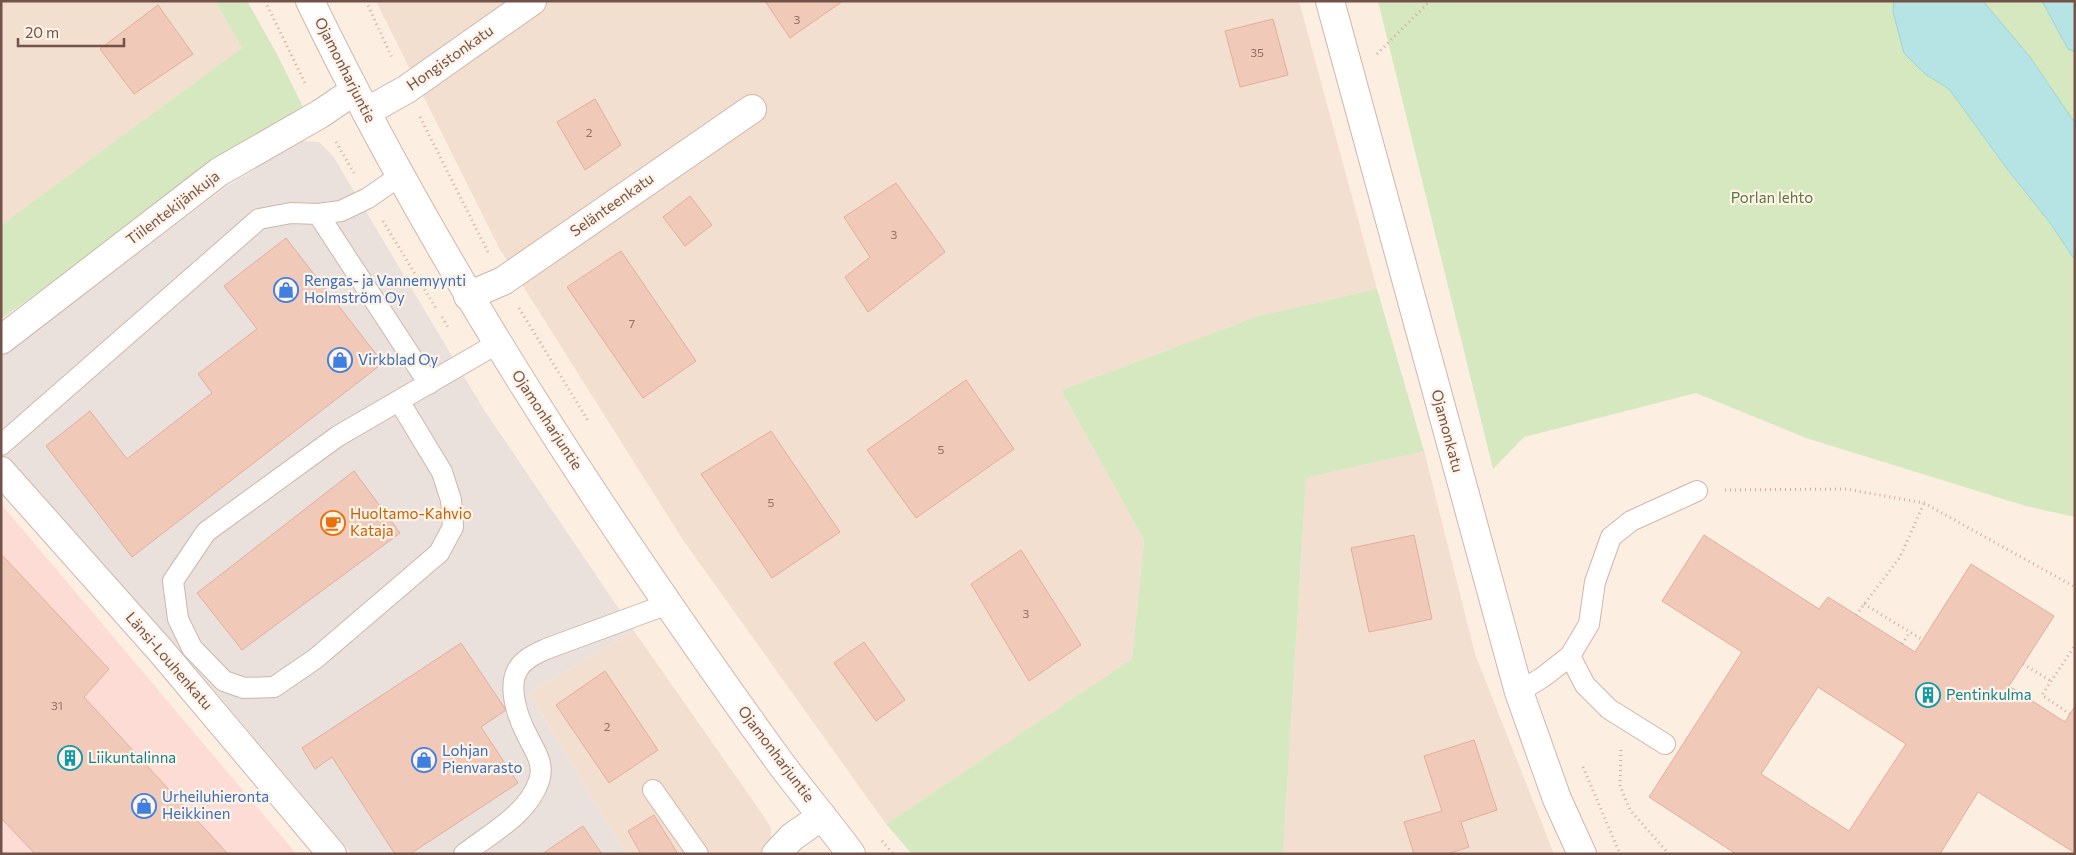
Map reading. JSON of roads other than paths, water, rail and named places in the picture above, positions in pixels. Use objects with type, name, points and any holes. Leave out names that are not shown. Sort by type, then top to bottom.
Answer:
[{"type":"street","name":"Ojamonharjuntie","points":[[310,1],[360,102],[468,296],[547,422],[668,604],[778,760],[851,854]]},
{"type":"street","name":"Hongistonkatu","points":[[360,102],[407,89],[436,66],[532,1]]},
{"type":"street","name":"Ojamonkatu","points":[[1330,1],[1519,692],[1557,799],[1582,854]]},
{"type":"street","name":"Tiilentekijänkuja","points":[[1,340],[220,172],[320,114],[360,102]]},
{"type":"street","name":"Selänteenkatu","points":[[468,296],[503,281],[752,108]]},
{"type":"street","name":"Länsi-Louhenkatu","points":[[1,471],[197,674],[332,854]]},
{"type":"street","points":[[776,854],[792,837],[822,816]]},
{"type":"lane","points":[[1,445],[259,219],[291,213],[318,214],[341,211],[368,198],[401,175]]},
{"type":"lane","points":[[318,214],[428,384]]},
{"type":"lane","points":[[399,401],[442,472],[451,500],[453,527],[439,553],[315,659],[274,687],[244,688],[197,674],[192,648],[178,619],[172,581],[206,532],[338,436],[498,343]]},
{"type":"lane","points":[[1519,692],[1543,677],[1570,656],[1588,624],[1595,582],[1611,537],[1631,522],[1697,491]]},
{"type":"lane","points":[[464,854],[520,810],[531,799],[540,779],[540,758],[526,733],[516,707],[514,683],[518,670],[527,659],[546,649],[668,604]]},
{"type":"lane","points":[[1570,656],[1586,685],[1609,709],[1665,744]]},
{"type":"lane","points":[[653,790],[698,854]]},
{"type":"water","points":[[1894,1],[1983,1],[2030,57],[2075,123],[2075,260],[2050,223],[2008,170],[1949,89],[1925,74],[1904,53],[1893,12]]},
{"type":"water","points":[[2042,1],[2075,1],[2075,52],[2068,49]]},
{"type":"place","name":"Rengas- ja Vannemyynti Holmström Oy","points":[[286,290]]},
{"type":"place","name":"Virkblad Oy","points":[[340,360]]},
{"type":"place","name":"Huoltamo-Kahvio Kataja","points":[[333,523]]},
{"type":"place","name":"Pentinkulma","points":[[1928,695]]},
{"type":"place","name":"Liikuntalinna","points":[[70,758]]},
{"type":"place","name":"Lohjan Pienvarasto","points":[[424,760]]},
{"type":"place","name":"Urheiluhieronta Heikkinen","points":[[144,806]]},
{"type":"park label","name":"Porlan lehto","points":[[1772,198]]}]
